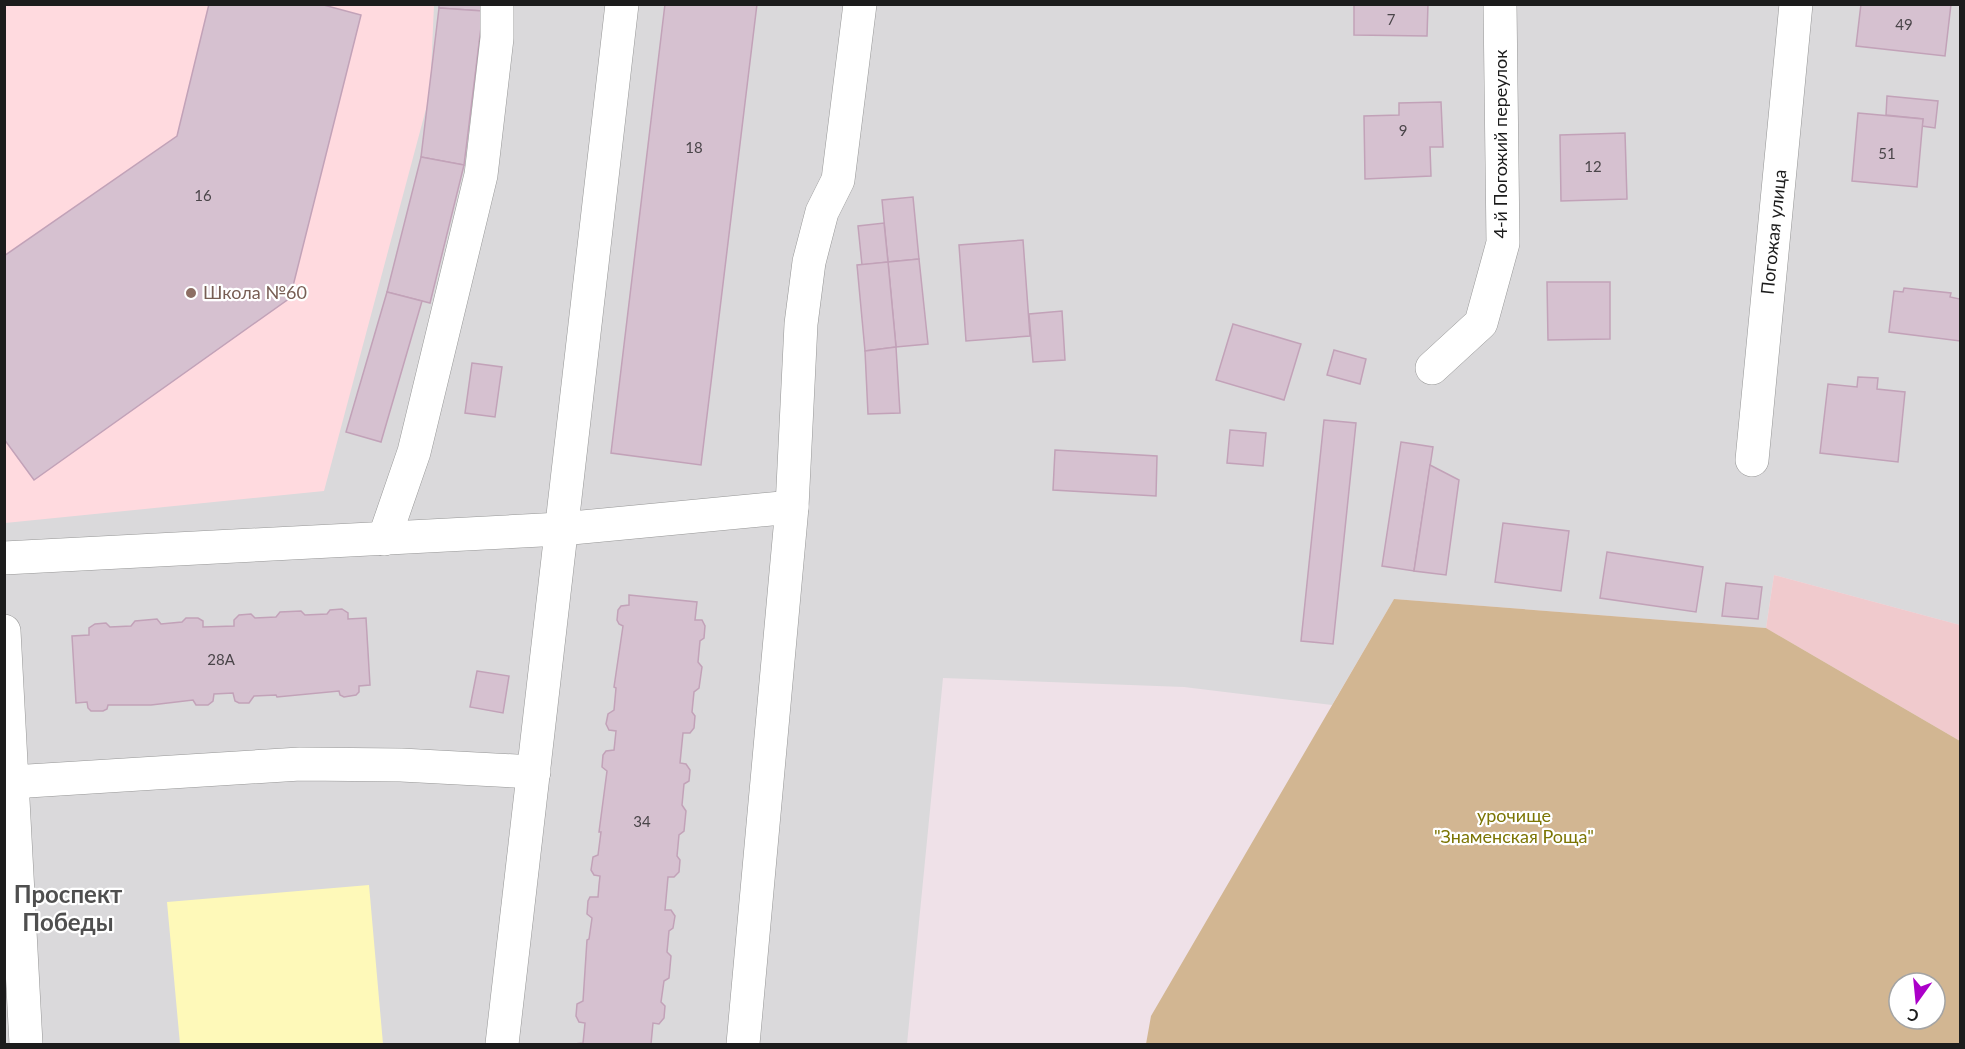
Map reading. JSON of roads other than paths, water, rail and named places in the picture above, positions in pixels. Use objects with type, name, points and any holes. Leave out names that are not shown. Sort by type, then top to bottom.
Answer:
[{"type":"street","points":[[384,539],[414,452],[481,175],[497,38],[497,4]]},
{"type":"street","points":[[502,1044],[622,4]]},
{"type":"street","points":[[742,1044],[792,507],[801,324],[809,262],[822,212],[838,180],[860,4]]},
{"type":"street","name":"4-й Погожий переулок","points":[[1432,368],[1481,323],[1503,243],[1500,4]]},
{"type":"street","name":"Погожая улица","points":[[1752,460],[1796,4]]},
{"type":"street","points":[[4,558],[561,529],[792,507]]},
{"type":"street","points":[[4,631],[26,1044]]},
{"type":"street","points":[[12,782],[300,764],[401,765],[534,772]]},
{"type":"place","name":"Школа №60","points":[[191,293]]},
{"type":"district","name":"Проспект Победы","points":[[68,909]]},
{"type":"park label","name":"урочище \"Знаменская Роща\"","points":[[1514,826]]}]
